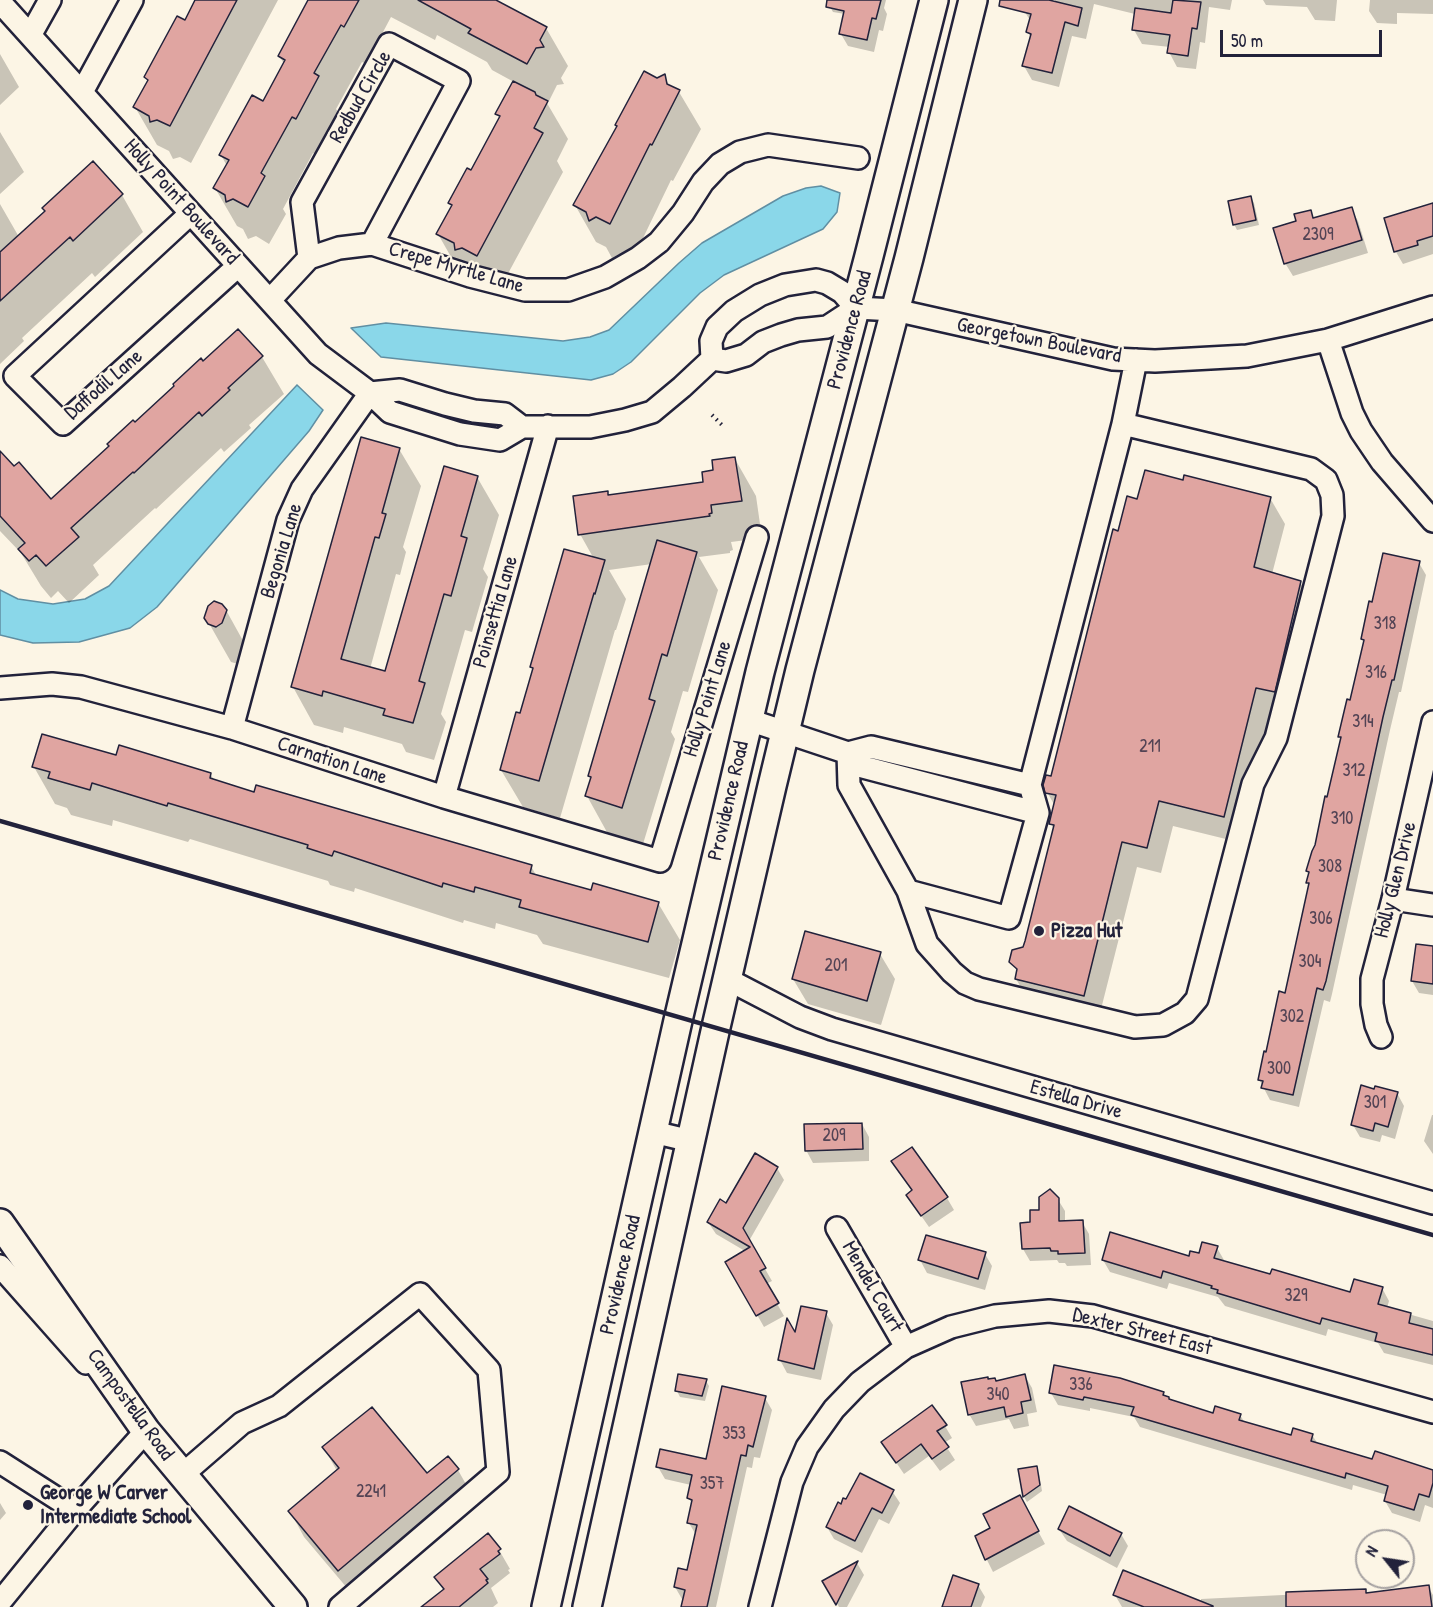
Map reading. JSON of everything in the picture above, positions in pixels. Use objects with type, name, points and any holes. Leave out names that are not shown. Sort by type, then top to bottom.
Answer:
[{"type":"main road","name":"Providence Road","points":[[546,1607],[748,720],[934,0]]},
{"type":"main road","name":"Providence Road","points":[[586,1607],[690,1141],[785,732],[973,0]]},
{"type":"main road","name":"Campostella Road","points":[[0,1223],[146,1431],[293,1607]]},
{"type":"street","points":[[31,34],[50,0]]},
{"type":"street","points":[[82,92],[132,0]]},
{"type":"street","name":"Holly Point Boulevard","points":[[0,2],[318,354],[370,393]]},
{"type":"street","name":"Redbud Circle","points":[[309,258],[302,202],[389,44],[459,81],[372,243]]},
{"type":"street","name":"Crepe Myrtle Lane","points":[[270,300],[309,258],[339,248],[372,243],[470,276],[525,290],[568,290],[605,278],[638,258],[658,242],[683,213],[703,182],[720,164],[740,152],[768,145],[858,158]]},
{"type":"street","name":"Daffodil Lane","points":[[190,214],[15,376],[63,424],[238,266]]},
{"type":"street","points":[[370,393],[400,390],[455,406],[505,414],[522,427],[590,427],[652,412],[712,359],[726,361],[746,355],[764,342],[781,335],[798,330],[827,327],[856,308],[843,292],[827,283],[816,280],[785,285],[760,295],[734,311],[717,327],[711,341],[712,359]]},
{"type":"street","name":"Georgetown Boulevard","points":[[856,308],[895,310],[1113,359],[1201,360],[1247,356],[1328,340],[1433,307]]},
{"type":"street","points":[[1328,340],[1352,412],[1361,431],[1382,462],[1433,521]]},
{"type":"street","points":[[908,891],[1009,918],[1038,813],[1030,785],[1123,424],[1136,360]]},
{"type":"street","name":"Begonia Lane","points":[[232,728],[288,520],[302,489],[370,393]]},
{"type":"street","points":[[848,753],[849,785],[908,891],[927,944],[965,983],[979,989],[1135,1027],[1163,1025],[1185,1013],[1197,999],[1253,784],[1276,738],[1333,516],[1332,495],[1326,480],[1311,469],[1123,424]]},
{"type":"street","name":"Poinsettia Lane","points":[[444,797],[548,426]]},
{"type":"street","name":"Holly Point Lane","points":[[660,861],[757,537]]},
{"type":"street","name":"Carnation Lane","points":[[0,688],[52,684],[81,687],[232,728],[444,797],[660,861]]},
{"type":"street","points":[[748,720],[848,753],[863,767],[1038,813]]},
{"type":"street","name":"Holly Glen Drive","points":[[1381,1037],[1374,1014],[1372,979],[1393,899],[1433,722]]},
{"type":"street","points":[[848,753],[871,747],[1030,785]]},
{"type":"street","points":[[1393,899],[1433,905]]},
{"type":"street","name":"Estella Drive","points":[[727,979],[800,1017],[832,1029],[1433,1203]]},
{"type":"street","points":[[653,1132],[690,1141]]},
{"type":"street","name":"Mendel Court","points":[[837,1228],[906,1347]]},
{"type":"street","points":[[0,1266],[146,1431],[75,1510],[0,1602]]},
{"type":"street","points":[[182,1475],[242,1423],[279,1406],[420,1294],[489,1370],[498,1472],[340,1607]]},
{"type":"street","name":"Dexter Street East","points":[[760,1607],[792,1482],[807,1447],[834,1409],[860,1382],[906,1347],[951,1327],[995,1316],[1049,1311],[1093,1316],[1433,1412]]},
{"type":"street","points":[[0,1462],[75,1510]]},
{"type":"path","points":[[712,415],[724,427]]},
{"type":"water","points":[[821,186],[840,193],[837,212],[823,229],[724,275],[700,293],[631,362],[613,374],[591,380],[381,357],[351,328],[386,323],[563,341],[590,337],[609,330],[702,243],[783,196],[806,188]]},
{"type":"water","points":[[297,385],[323,410],[309,431],[157,607],[130,628],[79,642],[33,643],[0,635],[0,590],[18,599],[53,604],[85,599],[109,586]]},
{"type":"building","points":[[195,0],[237,0],[170,126],[157,120],[150,122],[149,116],[133,107],[148,80],[144,77],[177,16],[185,20]]},
{"type":"building","points":[[308,0],[359,0],[344,27],[341,25],[314,73],[319,76],[296,119],[292,117],[261,173],[265,176],[248,207],[233,199],[226,202],[225,195],[213,188],[229,160],[219,155],[252,95],[263,101],[285,60],[278,56]]},
{"type":"building","points":[[418,0],[496,0],[547,27],[540,40],[544,47],[536,48],[527,64],[468,33],[471,29]]},
{"type":"building","points":[[827,0],[881,0],[876,19],[872,18],[867,40],[839,34],[844,11],[826,7]]},
{"type":"building","points":[[1000,0],[1049,0],[1082,8],[1078,26],[1065,22],[1052,73],[1022,66],[1031,34],[1026,32],[1031,14],[999,6]]},
{"type":"building","points":[[1173,0],[1201,2],[1197,29],[1192,28],[1188,56],[1167,53],[1170,35],[1132,30],[1135,8],[1171,13]]},
{"type":"building","points":[[644,71],[657,78],[665,74],[667,84],[680,90],[610,224],[596,217],[589,221],[586,212],[573,205],[617,126],[615,125]]},
{"type":"building","points":[[513,81],[548,101],[534,128],[543,133],[477,256],[462,248],[455,250],[454,243],[436,234],[452,205],[448,203],[467,168],[471,170],[500,116],[495,114]]},
{"type":"building","points":[[93,161],[123,194],[73,241],[70,237],[0,301],[0,252],[45,211],[42,208]]},
{"type":"building","points":[[1251,196],[1256,220],[1233,225],[1228,201]]},
{"type":"building","points":[[1433,203],[1433,236],[1417,241],[1418,245],[1394,252],[1384,218]]},
{"type":"building","points":[[1352,207],[1362,240],[1284,264],[1273,228],[1296,221],[1294,214],[1311,210],[1313,218]]},
{"type":"building","points":[[238,329],[263,356],[202,416],[199,412],[71,528],[79,537],[46,566],[36,555],[29,561],[18,549],[25,543],[0,516],[0,451],[14,466],[19,462],[51,499],[109,446],[107,444],[133,420],[135,422],[174,386],[173,384],[201,358],[203,361]]},
{"type":"building","points":[[361,437],[400,448],[382,513],[386,514],[379,538],[375,537],[341,659],[385,671],[444,466],[478,476],[461,536],[467,538],[451,596],[444,594],[419,681],[425,683],[413,723],[383,715],[385,709],[323,691],[322,696],[291,687]]},
{"type":"building","points":[[735,457],[742,501],[711,505],[710,516],[578,535],[573,496],[608,491],[608,495],[703,482],[702,472],[713,470],[712,460]]},
{"type":"building","points":[[1145,470],[1183,480],[1184,475],[1271,497],[1254,567],[1301,581],[1275,692],[1256,688],[1224,817],[1159,801],[1147,848],[1122,842],[1084,996],[1015,979],[1017,969],[1009,962],[1012,950],[1023,947],[1025,941],[1054,825],[1049,824],[1056,795],[1045,793],[1043,785],[1046,775],[1051,776],[1113,529],[1118,531],[1127,496],[1137,499]]},
{"type":"building","points":[[657,540],[697,552],[667,656],[662,654],[649,699],[655,701],[622,808],[585,796],[591,777],[588,776]]},
{"type":"building","points":[[564,549],[605,560],[539,781],[500,770],[516,712],[520,713],[533,668],[530,667]]},
{"type":"building","points":[[1383,553],[1420,561],[1394,680],[1392,680],[1383,717],[1326,981],[1323,990],[1317,988],[1293,1095],[1261,1088],[1263,1081],[1258,1080],[1279,991],[1285,993],[1309,883],[1306,883],[1309,872],[1306,871],[1315,845],[1325,796],[1327,797],[1341,737],[1338,737],[1347,699],[1350,700],[1364,640],[1361,639],[1369,601],[1372,602]]},
{"type":"building","points":[[214,601],[222,604],[227,610],[222,623],[216,627],[208,624],[204,618],[208,606]]},
{"type":"building","points":[[42,734],[116,755],[119,745],[211,773],[210,778],[254,792],[256,785],[532,865],[530,873],[591,890],[593,883],[659,902],[648,942],[519,907],[521,900],[475,887],[474,892],[443,883],[442,887],[334,851],[332,856],[307,848],[308,845],[168,803],[167,806],[92,783],[90,790],[48,778],[50,772],[32,767]]},
{"type":"building","points":[[805,931],[881,952],[867,1001],[792,979]]},
{"type":"building","points":[[1416,944],[1433,946],[1433,984],[1411,981]]},
{"type":"building","points":[[1361,1085],[1398,1092],[1388,1127],[1375,1123],[1373,1131],[1351,1125]]},
{"type":"building","points":[[862,1123],[863,1149],[805,1151],[804,1124]]},
{"type":"building","points":[[912,1147],[948,1197],[921,1216],[906,1195],[912,1190],[891,1161]]},
{"type":"building","points":[[755,1153],[778,1167],[743,1228],[766,1268],[760,1271],[779,1303],[756,1316],[725,1262],[750,1247],[707,1222],[720,1199],[726,1203]]},
{"type":"building","points":[[1050,1189],[1059,1198],[1059,1221],[1083,1220],[1085,1253],[1058,1254],[1058,1251],[1051,1251],[1050,1248],[1022,1249],[1020,1223],[1030,1222],[1030,1210],[1039,1210],[1039,1197]]},
{"type":"building","points":[[1110,1232],[1189,1256],[1190,1251],[1199,1253],[1202,1242],[1218,1246],[1214,1258],[1270,1274],[1272,1269],[1350,1292],[1354,1279],[1383,1287],[1378,1304],[1411,1313],[1409,1323],[1433,1329],[1433,1355],[1375,1341],[1377,1333],[1322,1318],[1320,1324],[1217,1293],[1218,1290],[1211,1288],[1212,1286],[1163,1271],[1161,1278],[1102,1260]]},
{"type":"building","points":[[926,1235],[986,1252],[978,1279],[918,1260]]},
{"type":"building","points":[[801,1306],[827,1311],[814,1369],[778,1360],[787,1318],[795,1332]]},
{"type":"building","points":[[1054,1365],[1120,1378],[1164,1392],[1163,1395],[1169,1399],[1213,1413],[1215,1406],[1241,1414],[1239,1420],[1291,1435],[1293,1428],[1313,1434],[1311,1441],[1372,1459],[1375,1451],[1433,1470],[1433,1483],[1429,1497],[1419,1494],[1414,1510],[1384,1501],[1388,1486],[1346,1473],[1345,1478],[1131,1415],[1134,1407],[1049,1393]]},
{"type":"building","points":[[678,1374],[707,1379],[702,1396],[675,1391]]},
{"type":"building","points":[[1025,1374],[1031,1400],[1021,1402],[1023,1413],[1006,1417],[1004,1407],[968,1415],[961,1382],[988,1377],[988,1379],[995,1378],[996,1381]]},
{"type":"building","points":[[722,1386],[766,1396],[753,1447],[748,1445],[746,1456],[741,1455],[707,1607],[681,1607],[685,1590],[674,1587],[678,1568],[687,1570],[697,1525],[687,1523],[692,1500],[687,1498],[692,1475],[656,1467],[660,1449],[706,1459]]},
{"type":"building","points":[[932,1405],[947,1425],[937,1431],[949,1447],[932,1459],[921,1444],[896,1463],[881,1442]]},
{"type":"building","points":[[372,1407],[427,1473],[448,1456],[459,1469],[338,1571],[288,1511],[339,1468],[322,1447]]},
{"type":"building","points":[[1037,1466],[1040,1485],[1023,1497],[1018,1469]]},
{"type":"building","points":[[860,1473],[894,1490],[882,1513],[872,1508],[855,1541],[826,1527],[838,1502],[841,1504],[843,1498],[846,1499]]},
{"type":"building","points":[[1020,1495],[1039,1531],[985,1560],[975,1536],[990,1528],[983,1514]]},
{"type":"building","points":[[1069,1506],[1122,1533],[1110,1556],[1058,1529]]},
{"type":"building","points":[[488,1533],[501,1549],[498,1551],[500,1554],[480,1569],[488,1579],[486,1580],[488,1583],[459,1607],[421,1607],[444,1589],[434,1577]]},
{"type":"building","points":[[858,1561],[836,1605],[822,1581]]},
{"type":"building","points":[[1123,1570],[1213,1607],[1144,1607],[1113,1595]]},
{"type":"building","points":[[953,1575],[979,1584],[971,1607],[942,1607]]},
{"type":"building","points":[[1429,1585],[1432,1607],[1286,1607],[1286,1592],[1366,1589],[1366,1593],[1415,1589],[1415,1587]]},
{"type":"railway","points":[[0,821],[1433,1235]]},
{"type":"place","name":"Pizza Hut","points":[[1039,931]]},
{"type":"place","name":"George W Carver Intermediate School","points":[[28,1505]]}]
